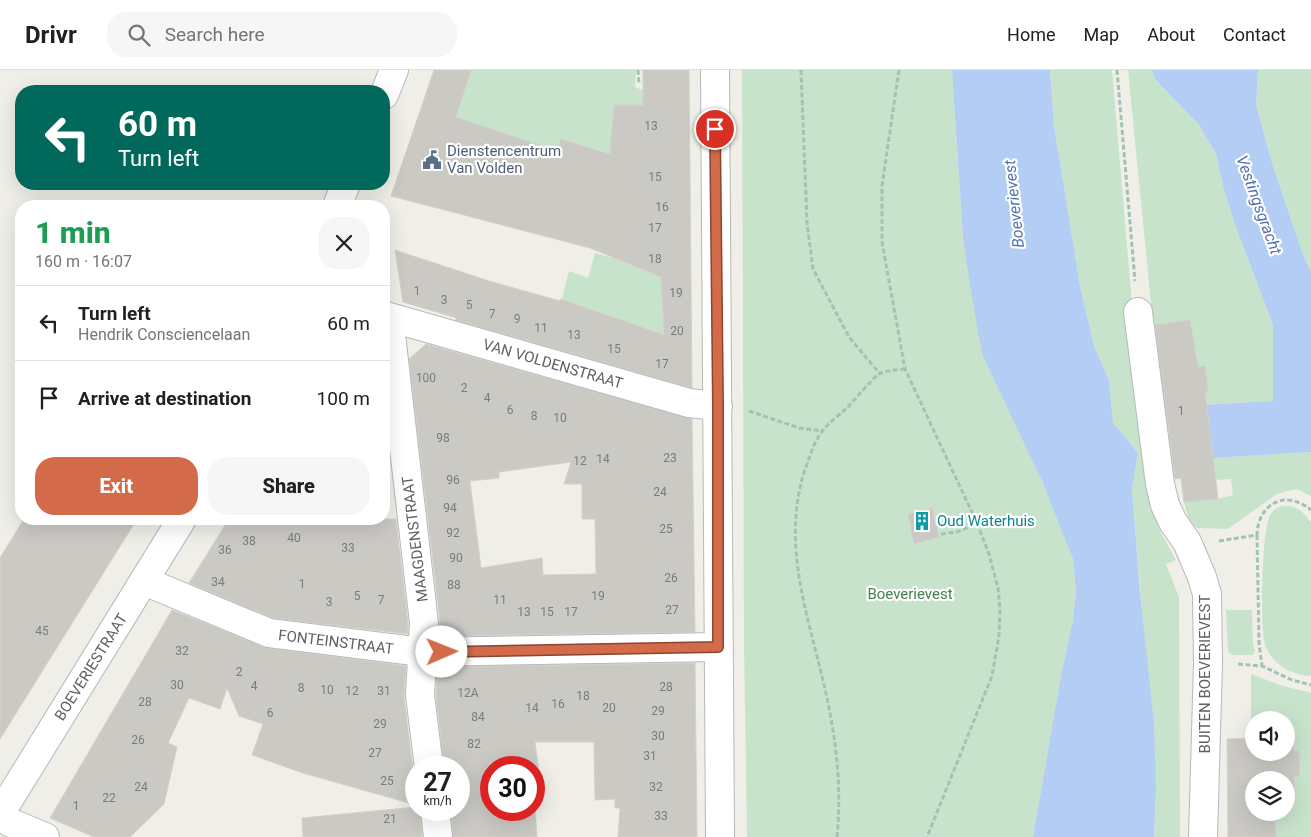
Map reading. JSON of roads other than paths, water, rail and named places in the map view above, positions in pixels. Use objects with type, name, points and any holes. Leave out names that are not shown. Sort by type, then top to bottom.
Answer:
[{"type":"street","points":[[388,85],[394,70]]},
{"type":"street","points":[[715,70],[731,408],[718,647],[720,837]]},
{"type":"street","name":"BUITEN BOEVERIEVEST","points":[[1138,312],[1160,484],[1165,505],[1173,522],[1187,542],[1207,594],[1208,663],[1203,837]]},
{"type":"street","name":"VAN VOLDENSTRAAT","points":[[390,317],[689,402],[731,408]]},
{"type":"street","name":"MAAGDENSTRAAT","points":[[390,348],[424,623],[420,695],[428,756]]},
{"type":"street","name":"BOEVERIESTRAAT","points":[[0,814],[178,525]]},
{"type":"street","name":"FONTEINSTRAAT","points":[[144,581],[269,633],[422,652],[718,647]]},
{"type":"street","points":[[0,814],[9,822],[45,837]]},
{"type":"street","points":[[436,821],[438,837]]},
{"type":"water","name":"Boeverievest","points":[[952,70],[1050,70],[1054,126],[1080,286],[1094,346],[1109,380],[1113,423],[1138,453],[1132,489],[1140,593],[1154,724],[1156,789],[1154,837],[1033,837],[1061,675],[1073,620],[1076,591],[1073,559],[1043,483],[982,354],[963,238]]},
{"type":"water","name":"Vestingsgracht","points":[[1152,70],[1258,70],[1256,105],[1272,163],[1302,252],[1311,272],[1311,452],[1213,458],[1201,405],[1273,401],[1273,325],[1235,225],[1223,186],[1216,154],[1199,125],[1155,79]]},
{"type":"place","name":"Dienstencentrum Van Volden","points":[[432,160]]},
{"type":"place","name":"Oud Waterhuis","points":[[922,521]]}]
